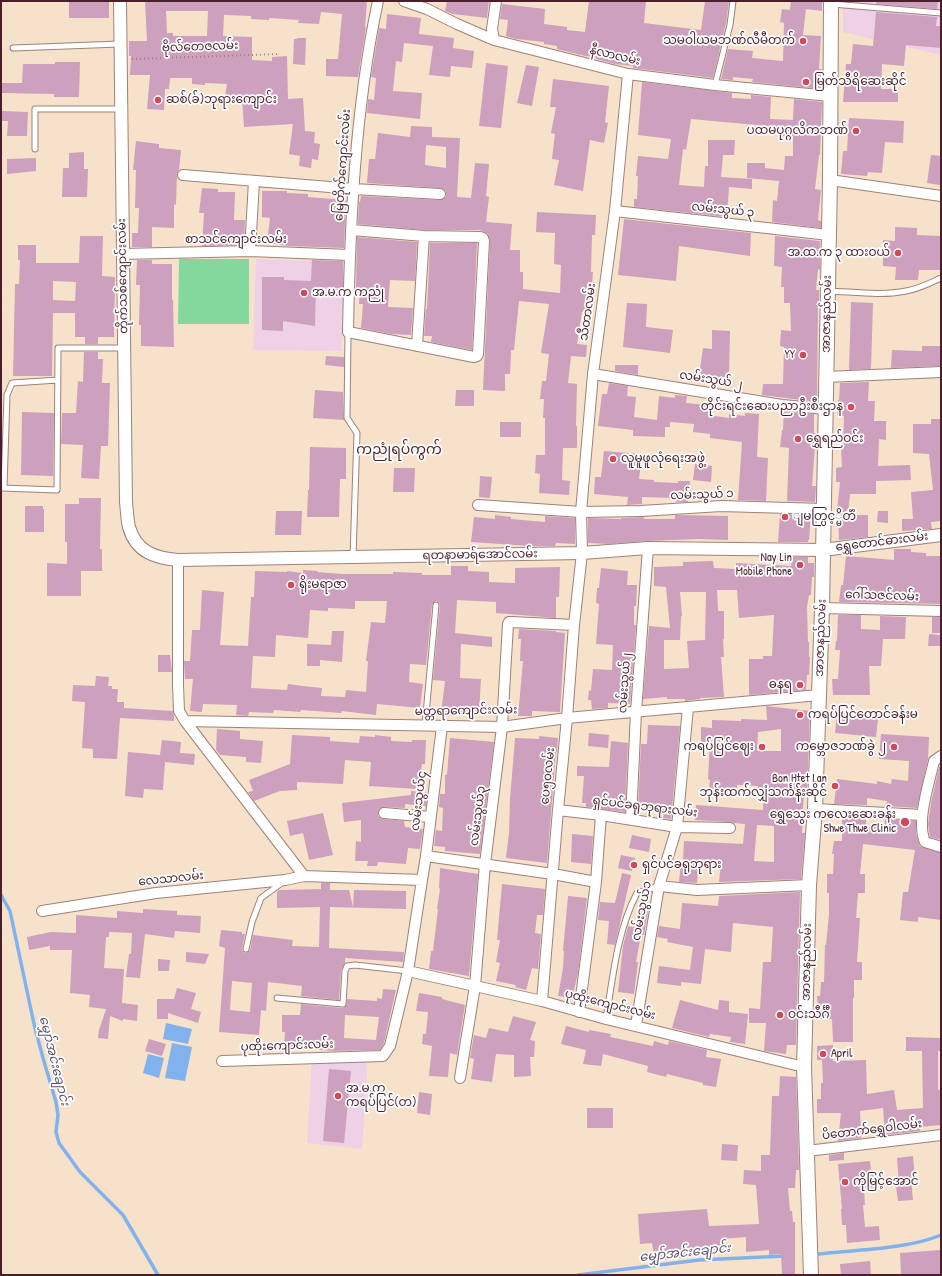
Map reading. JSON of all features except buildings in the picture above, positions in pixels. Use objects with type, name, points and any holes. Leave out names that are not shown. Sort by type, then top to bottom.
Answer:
[{"type":"main road","name":"အာဇာနည်လမ်း","points":[[811,1275],[804,1067],[809,885],[815,808],[822,608],[830,180],[831,2]]},
{"type":"street","name":"တိုက်သစ်ကျောင်းလမ်း","points":[[120,1],[126,502],[129,527],[140,547]]},
{"type":"street","name":"မြေတိုက်ကျောင်းလမ်း","points":[[348,332],[349,255],[352,230],[357,142],[370,41],[378,1]]},
{"type":"street","name":"နီလာလမ်း","points":[[404,1],[427,9],[494,40],[628,74],[715,85],[830,96]]},
{"type":"street","points":[[494,40],[492,29],[496,1]]},
{"type":"street","name":"သီတာလမ်း","points":[[582,553],[581,512],[592,374],[615,211],[628,74]]},
{"type":"street","points":[[183,175],[354,189],[440,194]]},
{"type":"street","points":[[830,180],[941,196]]},
{"type":"street","points":[[250,251],[254,181]]},
{"type":"street","name":"လမ်းသွယ် ၃","points":[[615,211],[829,235]]},
{"type":"street","points":[[348,332],[474,357],[477,356],[484,241],[480,236],[424,236],[352,230]]},
{"type":"street","points":[[417,346],[424,236]]},
{"type":"street","name":"စာသင်ကျောင်းလမ်း","points":[[123,254],[250,251],[349,255]]},
{"type":"street","points":[[826,377],[941,372]]},
{"type":"street","name":"လမ်းသွယ် ၂","points":[[592,374],[782,405],[826,409]]},
{"type":"street","name":"လမ်းသွယ် ၁","points":[[478,505],[581,512],[641,511],[721,506],[824,509]]},
{"type":"street","name":"ရွှေတောင်ဓားလမ်း","points":[[823,550],[941,535]]},
{"type":"street","name":"ရတနာမာရ်အောင်လမ်း","points":[[140,547],[161,558],[178,560],[582,553],[648,548],[823,550]]},
{"type":"street","name":"လမ်းသွယ်၂","points":[[631,820],[636,712],[648,548]]},
{"type":"street","name":"ပေ၅၀လမ်း","points":[[542,1002],[574,625],[582,553]]},
{"type":"street","points":[[178,560],[178,685],[179,711],[184,721],[304,876],[422,880]]},
{"type":"street","name":"ဂေါ်သဇင်လမ်း","points":[[822,608],[941,611]]},
{"type":"street","name":"လမ်းသွယ်၃","points":[[460,1078],[475,986],[485,864],[502,727],[509,622],[574,625]]},
{"type":"street","name":"မတ္တရာကျောင်းလမ်း","points":[[184,721],[502,727],[567,718],[819,695]]},
{"type":"street","name":"လမ်းသွယ်၁","points":[[636,1025],[659,886],[677,827],[688,707]]},
{"type":"street","name":"လမ်းသွယ်၄","points":[[422,880],[442,726]]},
{"type":"street","points":[[941,756],[934,761],[922,815],[923,837],[925,842],[941,847]]},
{"type":"street","points":[[815,808],[922,815]]},
{"type":"street","name":"ရှင်ပင်ခရုဘုရားလမ်း","points":[[558,810],[677,827],[730,828]]},
{"type":"street","points":[[384,813],[430,818]]},
{"type":"street","points":[[580,1012],[596,882],[601,815]]},
{"type":"street","points":[[426,856],[553,874],[596,882]]},
{"type":"street","name":"လေသာလမ်း","points":[[42,910],[156,894],[286,880],[304,876]]},
{"type":"street","name":"ပုထိုးကျောင်းလမ်း","points":[[222,1062],[383,1056],[390,1046],[408,972],[422,880]]},
{"type":"street","points":[[659,886],[697,890],[809,885]]},
{"type":"street","name":"ပုထိုးကျောင်းလမ်း","points":[[408,972],[542,1002],[804,1067]]},
{"type":"street","name":"ပိတောက်ရွှေဝါလမ်း","points":[[807,1151],[941,1135]]},
{"type":"lane","points":[[715,85],[730,25],[733,1]]},
{"type":"lane","points":[[831,2],[941,13]]},
{"type":"lane","points":[[13,48],[121,44]]},
{"type":"lane","points":[[35,149],[35,109],[122,109]]},
{"type":"lane","points":[[828,290],[883,293],[906,291],[930,284],[941,278]]},
{"type":"lane","points":[[348,332],[347,418],[357,432],[353,558]]},
{"type":"lane","points":[[58,380],[12,383],[6,395],[2,488],[57,490],[58,380],[58,348],[124,348]]},
{"type":"lane","points":[[425,725],[436,605]]},
{"type":"lane","points":[[246,949],[252,922],[261,898],[286,880]]},
{"type":"lane","points":[[606,1019],[623,928],[630,905],[636,893],[659,886]]},
{"type":"lane","points":[[277,998],[343,1004],[345,971],[347,966],[355,965],[408,972]]},
{"type":"path","name":"ဗိုလ်တေဇလမ်း","points":[[121,59],[280,54]]},
{"type":"shaded area","points":[[843,1],[941,1],[941,55],[843,32]]},
{"type":"shaded area","points":[[256,259],[346,262],[341,351],[253,350]]},
{"type":"shaded area","points":[[312,1055],[366,1055],[367,1078],[362,1149],[307,1143]]},
{"type":"green space","points":[[179,259],[249,259],[249,324],[178,324]]},
{"type":"water","points":[[166,1023],[192,1029],[188,1044],[163,1039]]},
{"type":"water","points":[[172,1043],[192,1047],[185,1081],[165,1078]]},
{"type":"water","points":[[148,1054],[164,1058],[159,1078],[143,1073]]},
{"type":"waterway","name":"မျှော်အင်းချောင်း","points":[[1,895],[10,911],[34,1024],[56,1102],[58,1115],[56,1132],[59,1143],[80,1172],[123,1215],[158,1275]]},
{"type":"waterway","name":"မျှော်အင်းချောင်း","points":[[819,1254],[898,1246],[928,1240],[941,1235]]},
{"type":"waterway","name":"မျှော်အင်းချောင်း","points":[[578,1275],[699,1260],[785,1256]]},
{"type":"place","name":"သမဝါယမဘဏ်လီမီတက်","points":[[803,41]]},
{"type":"place","name":"မြတ်သီရိဆေးဆိုင်","points":[[806,82]]},
{"type":"place","name":"ဆစ်(ခ်)ဘုရားကျောင်း","points":[[158,100]]},
{"type":"place","name":"ပထမပုဂ္ဂလိကဘဏ်","points":[[856,131]]},
{"type":"place","name":"အ.ထ.က ၃ ထားဝယ်","points":[[898,253]]},
{"type":"place","name":"အ.မ.က ကညုံ","points":[[304,293]]},
{"type":"place","name":"YY","points":[[803,355]]},
{"type":"place","name":"တိုင်းရင်းဆေးပညာဦးစီးဌာန","points":[[851,407]]},
{"type":"place","name":"ရွှေရည်ဝင်း","points":[[798,439]]},
{"type":"place","name":"လူမူဖူလုံရေးအဖွဲ့","points":[[613,459]]},
{"type":"place","name":"ျမတ္ပြင့္မိတၱဴ","points":[[785,517]]},
{"type":"place","name":"Nay Lin Mobile Phone","points":[[800,565]]},
{"type":"place","name":"ရိုးမရာဇာ","points":[[291,585]]},
{"type":"place","name":"ဓနရ","points":[[800,685]]},
{"type":"place","name":"ကရပ်ပြင်တောင်ခန်းမ","points":[[800,715]]},
{"type":"place","name":"ကရပ်ပြင်ဈေး","points":[[762,747]]},
{"type":"place","name":"ကမ္ဘောဇဘဏ်ခွဲ ၂","points":[[894,747]]},
{"type":"place","name":"Bon Htet Lan ဘုန်းထက်လျှံသင်္ကန်းဆိုင်","points":[[835,786]]},
{"type":"place","name":"ရွှေသွေး ကလေးဆေးခန်း Shwe Thwe Clinic","points":[[905,822]]},
{"type":"place","name":"ရှင်ပင်ခရုဘုရား","points":[[634,865]]},
{"type":"place","name":"ဝင်းသီင်္ဂီ","points":[[780,1015]]},
{"type":"place","name":"April","points":[[823,1054]]},
{"type":"place","name":"အ.မ.က ကရပ်ပြင်(တ)","points":[[338,1096]]},
{"type":"place","name":"ကိုမြင့်အောင်","points":[[845,1182]]},
{"type":"district","name":"ကညုံရပ်ကွက်","points":[[399,450]]}]
